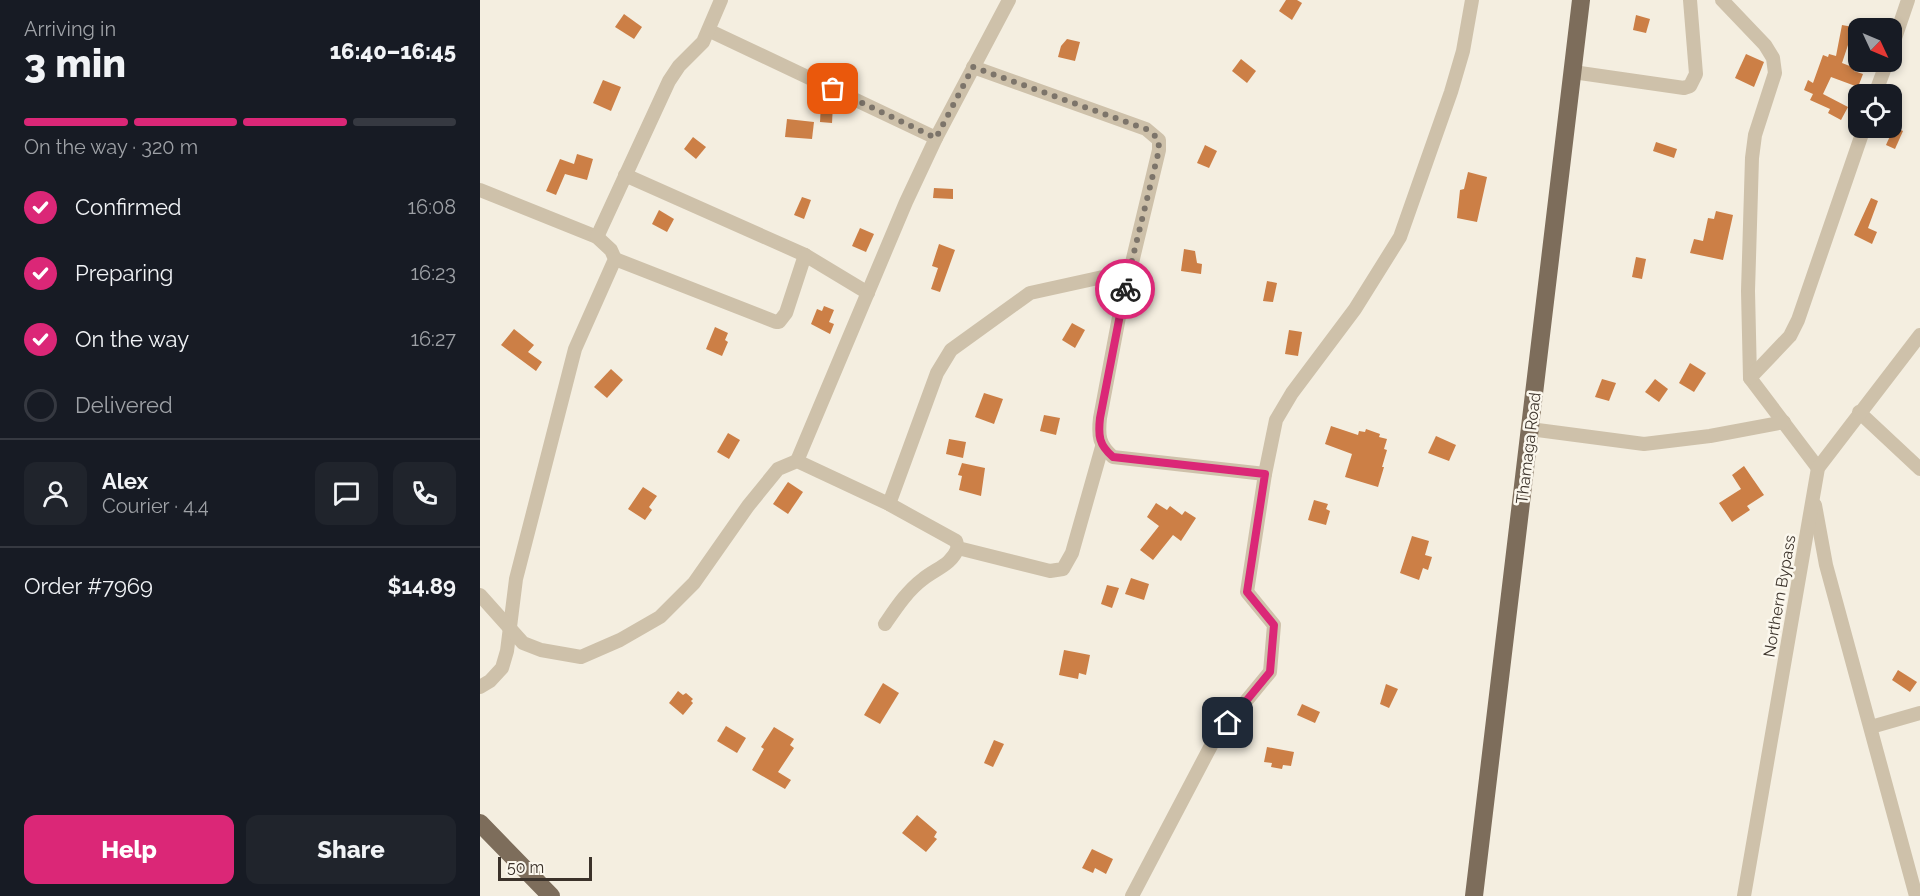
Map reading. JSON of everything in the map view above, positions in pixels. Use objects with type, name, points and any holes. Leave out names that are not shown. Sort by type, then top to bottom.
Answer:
[{"type":"main road","name":"Thamaga Road","points":[[1474,896],[1581,0]]},
{"type":"main road","points":[[480,823],[551,896]]},
{"type":"street","points":[[597,237],[669,81],[679,66],[704,42],[721,0]]},
{"type":"street","points":[[480,595],[523,643],[541,650],[581,657],[620,640],[660,616],[694,583],[748,506],[778,470],[797,461],[906,202],[936,138],[1010,0]]},
{"type":"street","points":[[1132,896],[1214,740],[1270,672],[1274,625],[1247,592],[1265,474],[1276,420],[1284,405],[1355,309],[1400,237],[1451,92],[1463,51],[1472,0]]},
{"type":"street","points":[[1573,72],[1684,88],[1690,86],[1695,74],[1690,0]]},
{"type":"street","points":[[1722,0],[1765,45],[1773,58],[1775,73],[1755,135],[1752,158],[1748,291],[1750,378],[1818,468]]},
{"type":"street","points":[[1902,18],[1908,0]]},
{"type":"street","points":[[710,31],[936,138]]},
{"type":"street","points":[[958,548],[1050,571],[1063,569],[1072,553],[1102,447],[1098,433],[1100,418],[1130,271],[1159,150],[1159,140],[1146,129],[973,67]]},
{"type":"street","points":[[1750,378],[1790,336],[1798,320],[1861,138]]},
{"type":"street","points":[[625,175],[805,255],[868,293]]},
{"type":"street","points":[[480,190],[597,237],[611,250],[615,259],[776,322],[779,322],[786,313],[805,255]]},
{"type":"street","points":[[480,687],[490,681],[502,668],[510,630],[516,579],[575,349],[615,259]]},
{"type":"street","points":[[889,504],[937,373],[951,350],[1030,293],[1130,271]]},
{"type":"street","name":"Northern Bypass","points":[[1744,896],[1818,468],[1920,335]]},
{"type":"street","points":[[1859,412],[1920,470]]},
{"type":"street","points":[[1530,429],[1644,444],[1710,436],[1784,422]]},
{"type":"street","points":[[1102,447],[1113,457],[1265,474]]},
{"type":"street","points":[[797,461],[889,504],[956,542],[958,548],[949,564],[916,585],[885,624]]},
{"type":"street","points":[[1814,497],[1826,566],[1916,896]]},
{"type":"street","points":[[1870,727],[1920,712]]},
{"type":"building","points":[[1286,0],[1297,0],[1302,3],[1292,20],[1279,11]]},
{"type":"building","points":[[624,14],[642,27],[634,39],[615,27]]},
{"type":"building","points":[[1636,15],[1650,19],[1646,33],[1633,30]]},
{"type":"building","points":[[1842,25],[1848,26],[1848,45],[1842,63],[1848,65],[1848,72],[1863,74],[1859,84],[1850,84],[1831,77],[1823,94],[1848,107],[1841,120],[1828,113],[1830,109],[1810,100],[1813,94],[1804,90],[1808,80],[1813,83],[1823,55],[1836,56]]},
{"type":"building","points":[[1067,39],[1080,42],[1075,61],[1058,57],[1061,46]]},
{"type":"building","points":[[1746,54],[1764,62],[1754,87],[1735,78]]},
{"type":"building","points":[[1241,59],[1256,71],[1247,83],[1232,71]]},
{"type":"building","points":[[603,80],[621,87],[611,111],[593,103]]},
{"type":"building","points":[[821,104],[833,105],[832,123],[820,122]]},
{"type":"building","points":[[787,119],[814,122],[812,139],[785,137]]},
{"type":"building","points":[[693,137],[706,147],[696,159],[684,149]]},
{"type":"building","points":[[1889,138],[1900,138],[1895,149],[1886,145]]},
{"type":"building","points":[[1656,142],[1677,149],[1674,158],[1653,151]]},
{"type":"building","points":[[1205,145],[1217,151],[1209,168],[1197,163]]},
{"type":"building","points":[[577,154],[593,159],[587,180],[565,174],[556,195],[546,191],[560,159],[574,164]]},
{"type":"building","points":[[1468,172],[1487,177],[1477,222],[1457,218],[1460,190],[1464,189]]},
{"type":"building","points":[[934,188],[953,189],[953,199],[933,198]]},
{"type":"building","points":[[802,197],[811,200],[804,219],[794,215]]},
{"type":"building","points":[[1871,198],[1878,201],[1868,228],[1877,232],[1872,244],[1854,235]]},
{"type":"building","points":[[659,210],[674,219],[667,232],[652,224]]},
{"type":"building","points":[[1716,211],[1733,215],[1723,260],[1690,253],[1694,239],[1703,241],[1708,218],[1714,219]]},
{"type":"building","points":[[860,228],[874,234],[866,252],[852,246]]},
{"type":"building","points":[[939,244],[955,250],[940,292],[931,289],[938,268],[932,266]]},
{"type":"building","points":[[1184,249],[1195,251],[1197,263],[1202,264],[1201,274],[1181,271]]},
{"type":"building","points":[[1636,257],[1646,259],[1642,279],[1632,277]]},
{"type":"building","points":[[1267,281],[1277,283],[1273,302],[1263,301]]},
{"type":"building","points":[[824,306],[834,310],[829,322],[834,324],[830,334],[811,324],[817,309],[822,311]]},
{"type":"building","points":[[1072,323],[1085,330],[1075,348],[1062,340]]},
{"type":"building","points":[[715,327],[728,333],[725,340],[728,342],[722,356],[706,349]]},
{"type":"building","points":[[514,329],[534,345],[528,352],[542,362],[536,371],[501,345]]},
{"type":"building","points":[[1289,330],[1302,332],[1298,356],[1285,354]]},
{"type":"building","points":[[1690,363],[1706,373],[1694,392],[1679,383]]},
{"type":"building","points":[[611,369],[623,380],[607,398],[594,387]]},
{"type":"building","points":[[1602,379],[1616,383],[1609,401],[1595,397]]},
{"type":"building","points":[[1655,379],[1668,389],[1659,402],[1645,392]]},
{"type":"building","points":[[984,393],[1003,399],[994,424],[975,417]]},
{"type":"building","points":[[1044,415],[1060,418],[1056,435],[1040,431]]},
{"type":"building","points":[[1331,426],[1358,435],[1359,431],[1365,432],[1366,429],[1387,439],[1384,449],[1387,450],[1382,467],[1384,467],[1378,487],[1345,477],[1352,454],[1325,444]]},
{"type":"building","points":[[728,433],[740,440],[729,459],[717,452]]},
{"type":"building","points":[[1436,436],[1456,445],[1449,461],[1428,453]]},
{"type":"building","points":[[949,439],[966,442],[963,458],[946,454]]},
{"type":"building","points":[[962,463],[985,468],[981,496],[959,490],[962,476],[958,475]]},
{"type":"building","points":[[1744,466],[1764,495],[1747,506],[1750,510],[1732,522],[1719,503],[1741,489],[1732,475]]},
{"type":"building","points":[[788,482],[803,492],[788,514],[773,504]]},
{"type":"building","points":[[643,487],[657,496],[649,507],[652,510],[645,520],[628,509]]},
{"type":"building","points":[[1314,500],[1328,504],[1326,509],[1330,511],[1326,525],[1308,520]]},
{"type":"building","points":[[1156,503],[1167,510],[1170,506],[1182,515],[1185,511],[1196,518],[1181,541],[1173,535],[1153,560],[1140,550],[1159,526],[1147,517]]},
{"type":"building","points":[[1412,536],[1429,541],[1425,555],[1432,557],[1428,570],[1423,568],[1419,580],[1400,573]]},
{"type":"building","points":[[1131,578],[1149,584],[1144,600],[1125,594]]},
{"type":"building","points":[[1107,585],[1119,588],[1112,608],[1101,604]]},
{"type":"building","points":[[1064,650],[1090,655],[1086,675],[1079,673],[1078,679],[1059,675]]},
{"type":"building","points":[[1898,670],[1917,682],[1910,692],[1892,680]]},
{"type":"building","points":[[883,683],[899,693],[880,724],[864,715]]},
{"type":"building","points":[[1386,684],[1398,689],[1389,708],[1380,704]]},
{"type":"building","points":[[678,691],[683,695],[686,693],[693,699],[691,701],[693,703],[683,715],[669,703]]},
{"type":"building","points":[[1302,704],[1320,712],[1315,723],[1297,715]]},
{"type":"building","points":[[726,726],[746,738],[737,753],[717,741]]},
{"type":"building","points":[[774,727],[794,739],[790,745],[794,748],[778,772],[791,780],[785,789],[752,770],[764,749],[761,747]]},
{"type":"building","points":[[994,740],[1004,744],[993,767],[984,763]]},
{"type":"building","points":[[1267,747],[1294,752],[1291,766],[1283,765],[1282,769],[1271,767],[1272,763],[1264,762]]},
{"type":"building","points":[[917,815],[937,832],[934,837],[937,839],[926,852],[902,833]]},
{"type":"building","points":[[1092,849],[1113,859],[1106,874],[1095,868],[1093,873],[1082,868]]},
{"type":"way so far","points":[[833,89],[936,138],[973,67],[1153,133],[1159,140],[1159,150],[1125,289]]},
{"type":"route","points":[[1125,289],[1100,418],[1098,433],[1102,447],[1113,457],[1265,474],[1247,592],[1274,625],[1270,672],[1228,723]]}]
